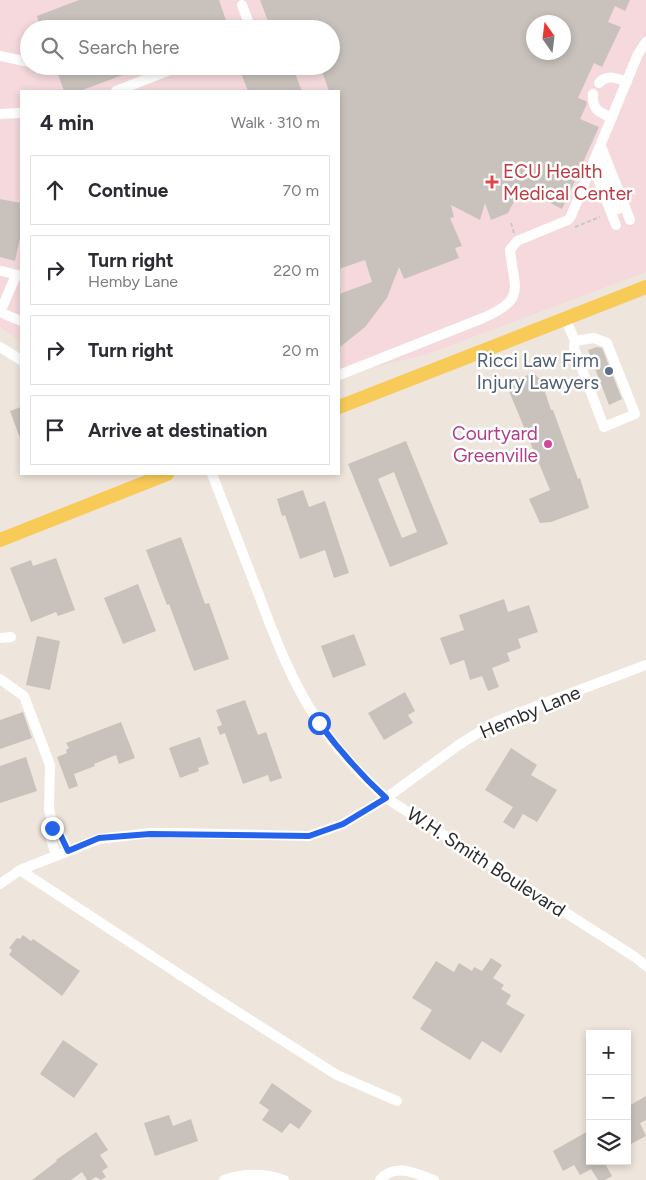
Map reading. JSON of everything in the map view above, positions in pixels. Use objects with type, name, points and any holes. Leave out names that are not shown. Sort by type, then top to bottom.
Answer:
[{"type":"main road","points":[[340,407],[646,287]]},
{"type":"main road","points":[[0,540],[164,475]]},
{"type":"street","points":[[242,5],[248,20]]},
{"type":"street","points":[[340,375],[483,318],[506,307],[513,298],[516,289],[510,250],[517,241],[568,220],[595,161],[638,54],[646,42]]},
{"type":"street","points":[[0,56],[20,60]]},
{"type":"street","points":[[119,90],[157,75]]},
{"type":"street","points":[[599,83],[609,77],[627,82]]},
{"type":"street","points":[[594,94],[593,102],[595,109],[612,118]]},
{"type":"street","points":[[0,114],[20,113]]},
{"type":"street","points":[[595,161],[623,223],[601,146]]},
{"type":"street","points":[[2,270],[19,276],[1,310],[4,314],[20,321]]},
{"type":"street","points":[[565,318],[575,341],[574,348],[604,427],[635,414],[608,343],[594,338],[575,341]]},
{"type":"street","points":[[0,347],[20,359]]},
{"type":"street","name":"W.H. Smith Boulevard","points":[[212,475],[272,631],[315,718],[336,746],[386,798],[635,957],[646,966]]},
{"type":"street","points":[[0,638],[11,637]]},
{"type":"street","name":"Hemby Lane","points":[[0,884],[20,870],[99,838],[150,834],[309,836],[343,824],[386,798],[460,744],[497,721],[646,665]]},
{"type":"street","points":[[0,679],[24,696],[50,765],[49,809],[52,828],[50,836],[56,855]]},
{"type":"street","points":[[52,828],[60,834],[68,851]]},
{"type":"street","points":[[20,870],[337,1075],[397,1101]]},
{"type":"street","points":[[380,1180],[383,1175],[402,1170],[434,1180]]},
{"type":"street","points":[[224,1180],[239,1175],[267,1174],[284,1180]]},
{"type":"shaded area","name":"ECU Health Medical Center","points":[[0,0],[646,0],[646,272],[425,355],[340,375],[340,90],[20,90],[20,341],[0,327]]},
{"type":"building","points":[[79,0],[219,0],[226,20],[38,20],[37,16]]},
{"type":"building","name":"ECU Health Medical Center","points":[[260,0],[630,0],[625,11],[615,6],[608,22],[621,27],[602,67],[594,63],[578,98],[586,101],[587,104],[580,119],[599,127],[562,209],[521,188],[508,213],[491,220],[485,203],[480,220],[451,205],[454,217],[450,218],[462,246],[455,248],[459,258],[404,279],[399,267],[387,298],[365,327],[340,347],[340,294],[372,282],[365,260],[340,269],[340,90],[329,90],[323,75],[340,75],[340,20],[268,20]]},
{"type":"building","points":[[58,75],[123,75],[83,90],[64,90]]},
{"type":"building","points":[[242,75],[296,75],[302,90],[248,90]]},
{"type":"building","points":[[0,199],[20,203],[20,238],[15,261],[0,257]]},
{"type":"building","points":[[597,347],[602,348],[622,399],[609,405],[588,350]]},
{"type":"building","name":"Courtyard Greenville","points":[[533,373],[541,380],[578,479],[580,478],[589,508],[551,522],[540,523],[529,499],[550,490],[506,384]]},
{"type":"building","points":[[20,407],[20,438],[10,411]]},
{"type":"building","points":[[406,441],[448,544],[390,567],[348,464]],"holes":[[[394,472],[417,532],[402,538],[378,479]]]},
{"type":"building","points":[[303,490],[309,507],[325,501],[349,573],[334,578],[325,550],[300,559],[285,515],[282,516],[277,499]]},
{"type":"building","points":[[181,537],[205,604],[209,603],[229,659],[194,671],[146,550]]},
{"type":"building","points":[[56,558],[75,610],[58,616],[56,612],[31,622],[10,568],[31,560],[33,566]]},
{"type":"building","points":[[138,584],[156,631],[123,644],[104,598]]},
{"type":"building","points":[[504,599],[508,612],[529,605],[538,632],[518,639],[521,648],[507,653],[510,661],[492,668],[499,687],[488,691],[482,676],[470,680],[464,660],[450,665],[440,638],[464,630],[459,615]]},
{"type":"building","points":[[354,634],[366,665],[333,678],[321,646]]},
{"type":"building","points":[[37,636],[60,641],[50,690],[26,685]]},
{"type":"building","points":[[405,692],[415,711],[408,715],[413,723],[384,740],[368,713]]},
{"type":"building","points":[[245,700],[258,735],[266,732],[282,778],[270,782],[268,775],[243,784],[225,733],[220,735],[217,727],[222,725],[216,710]]},
{"type":"building","points":[[23,712],[32,738],[0,749],[0,720]]},
{"type":"building","points":[[121,722],[135,758],[119,764],[116,755],[94,764],[95,766],[74,774],[78,786],[69,789],[57,757],[67,753],[66,750],[69,748],[66,743]]},
{"type":"building","points":[[200,737],[209,764],[198,768],[199,771],[180,778],[169,748]]},
{"type":"building","points":[[511,748],[537,765],[531,775],[557,790],[537,822],[523,814],[514,829],[503,822],[513,807],[485,790]]},
{"type":"building","points":[[26,757],[37,791],[0,803],[0,766]]},
{"type":"building","points":[[23,935],[31,941],[33,939],[80,971],[62,996],[9,955],[12,950],[9,948],[17,938],[20,939]]},
{"type":"building","points":[[491,958],[502,965],[493,978],[504,985],[501,989],[511,995],[506,1004],[525,1015],[501,1053],[482,1041],[470,1060],[420,1029],[432,1010],[412,998],[436,961],[454,972],[459,963],[472,971],[474,967],[482,971]]},
{"type":"building","points":[[63,1040],[98,1064],[74,1098],[40,1074]]},
{"type":"building","points":[[272,1083],[312,1111],[299,1129],[290,1123],[282,1133],[262,1120],[269,1110],[259,1103]]},
{"type":"building","points":[[646,1096],[646,1120],[640,1123],[646,1136],[631,1144],[631,1120],[631,1105]]},
{"type":"building","points":[[169,1115],[173,1126],[191,1119],[198,1141],[155,1156],[144,1123]]},
{"type":"building","points":[[96,1132],[108,1150],[100,1155],[108,1167],[102,1171],[106,1177],[101,1180],[96,1177],[87,1180],[82,1172],[71,1180],[32,1180],[56,1160]]},
{"type":"building","points":[[586,1132],[586,1165],[606,1165],[612,1176],[605,1180],[598,1180],[591,1169],[580,1175],[574,1165],[563,1171],[553,1151]]},
{"type":"place","name":"ECU Health Medical Center","points":[[492,182]]},
{"type":"place","name":"Ricci Law Firm Injury Lawyers","points":[[609,371]]},
{"type":"place","name":"Courtyard Greenville","points":[[548,444]]},
{"type":"route","points":[[52,828],[60,834],[68,851],[99,838],[176,833],[309,836],[343,824],[386,798],[336,746],[319,723]]}]
